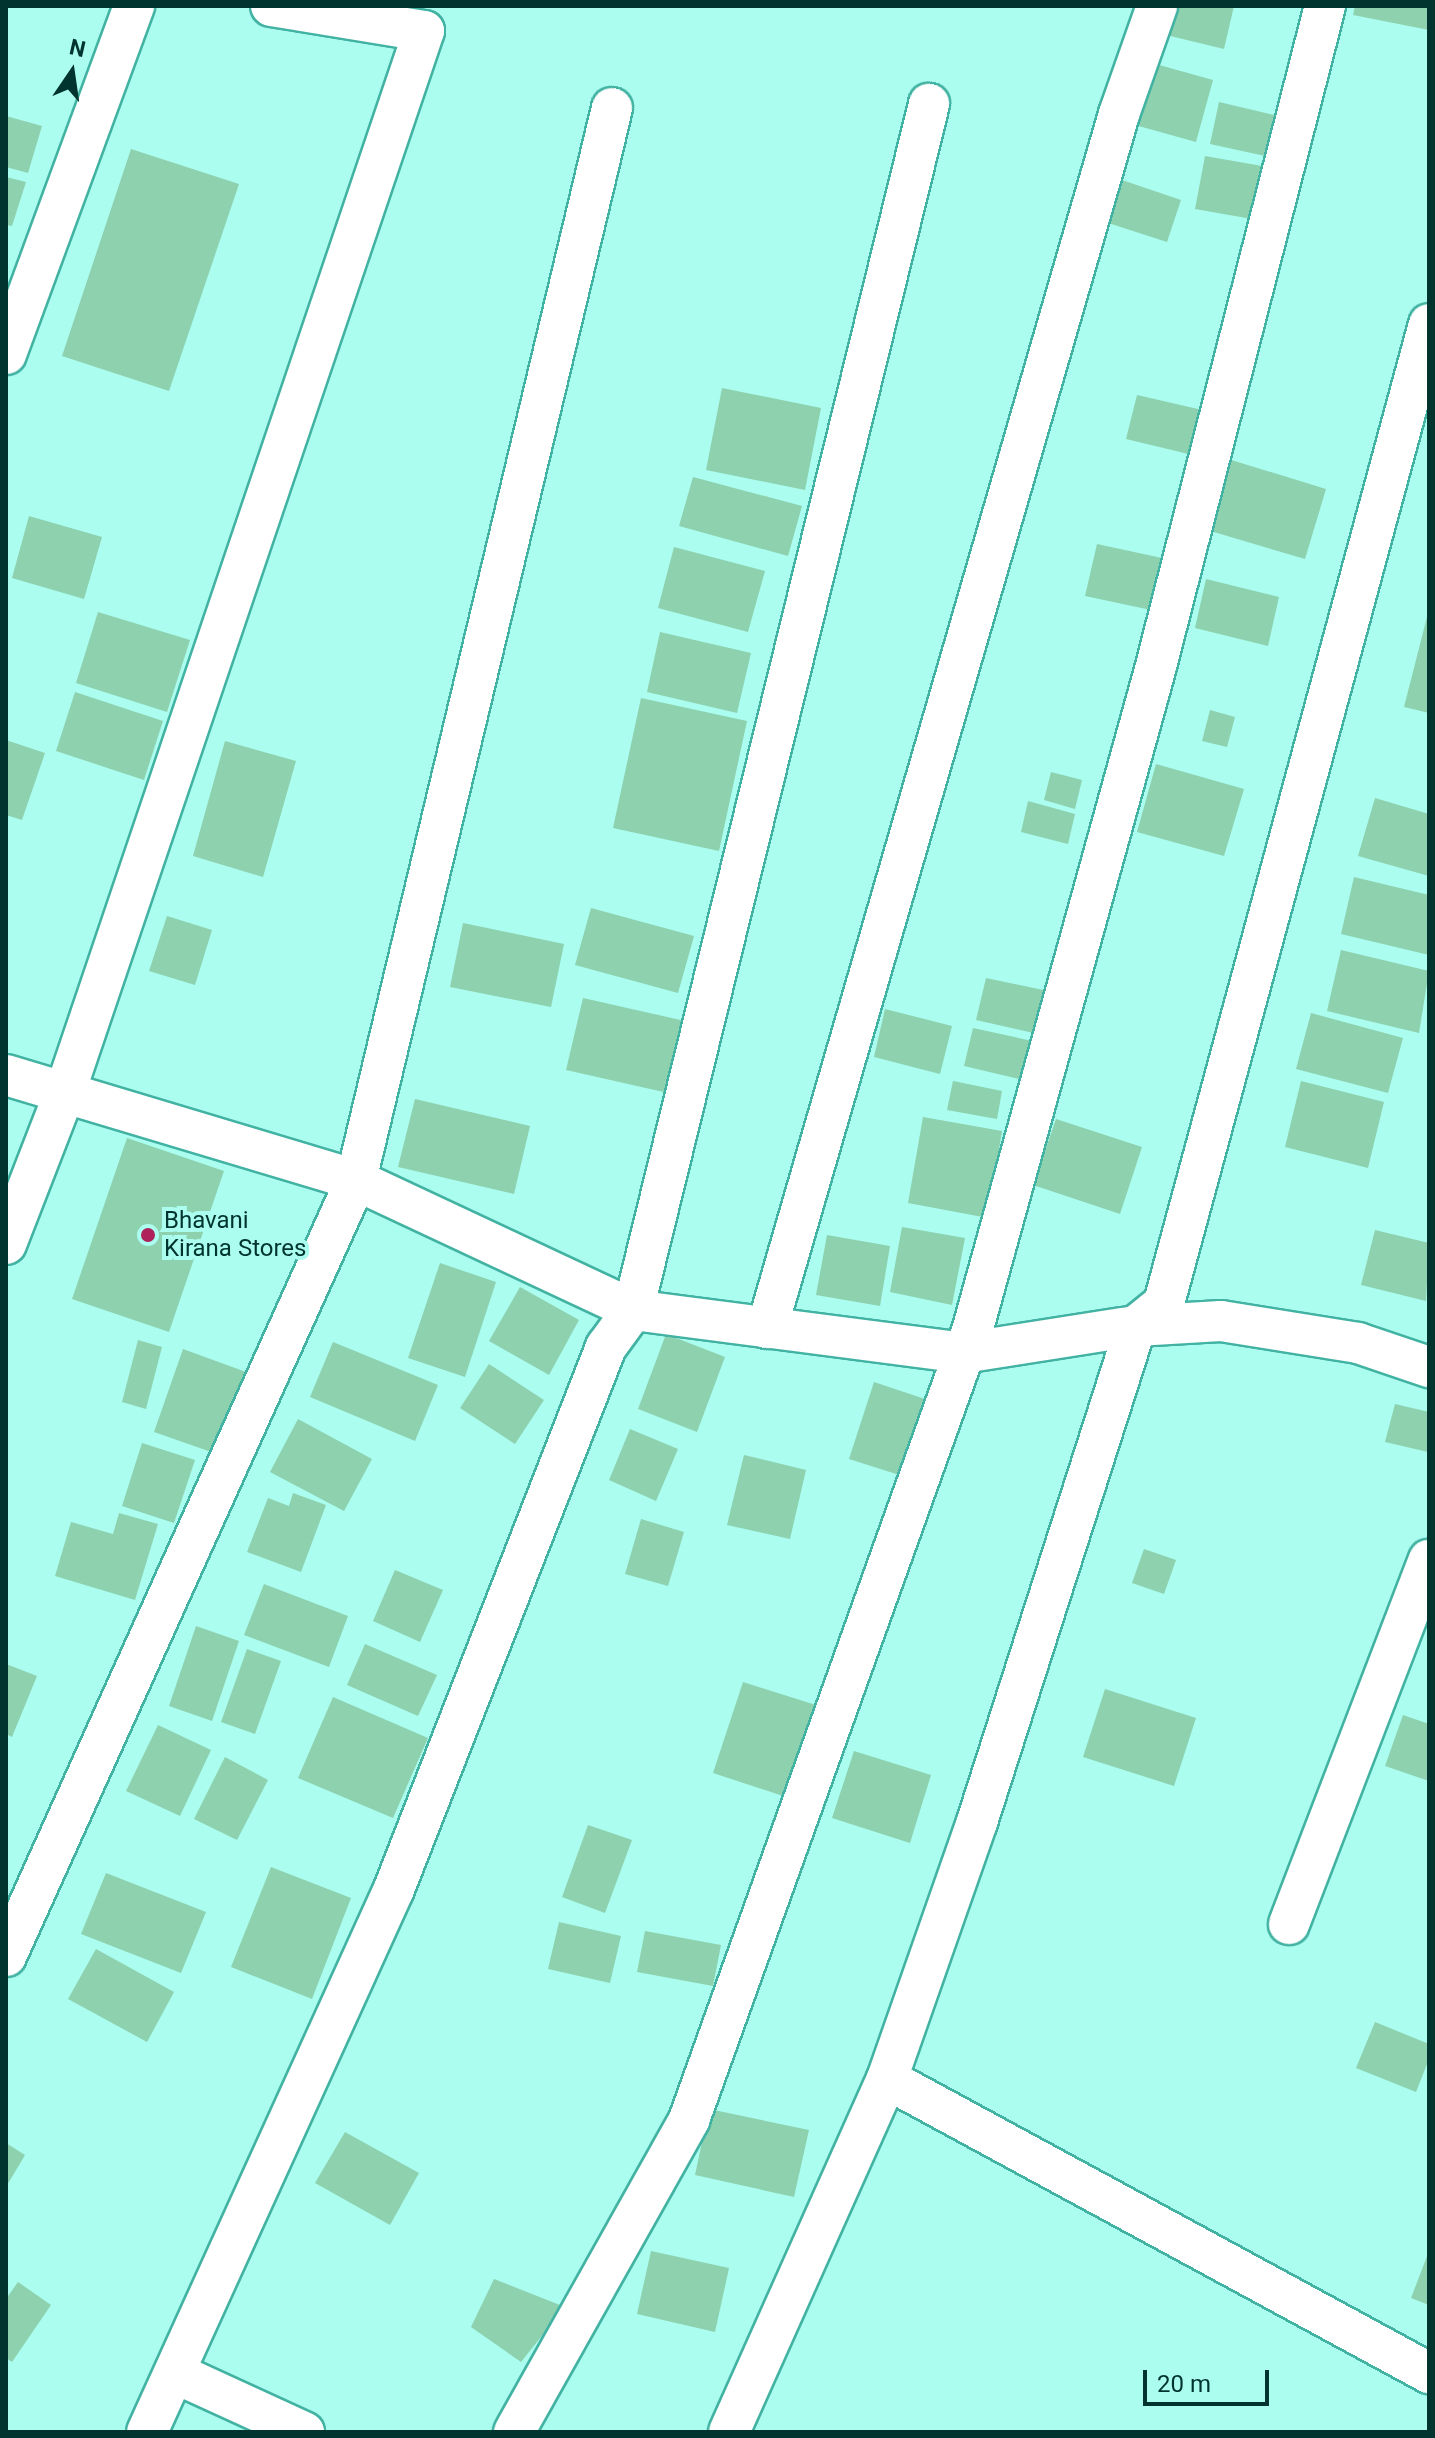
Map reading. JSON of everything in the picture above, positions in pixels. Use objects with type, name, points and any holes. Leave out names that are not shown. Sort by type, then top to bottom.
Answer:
[{"type":"street","points":[[6,354],[134,6]]},
{"type":"street","points":[[6,1244],[66,1089],[424,31],[271,6]]},
{"type":"street","points":[[767,1328],[1119,114],[1157,6]]},
{"type":"street","points":[[514,2432],[689,2120],[963,1353],[1155,670],[1325,6]]},
{"type":"street","points":[[147,2432],[394,1889],[606,1347],[633,1310],[929,104]]},
{"type":"street","points":[[6,1956],[356,1180],[612,108]]},
{"type":"street","points":[[729,2432],[887,2079],[977,1822],[1136,1326],[1164,1303],[1429,324]]},
{"type":"street","points":[[6,1075],[66,1089],[356,1180],[633,1310],[963,1353],[1136,1326],[1221,1321],[1358,1343],[1429,1367]]},
{"type":"street","points":[[1289,1924],[1429,1560]]},
{"type":"street","points":[[887,2079],[1429,2373]]},
{"type":"street","points":[[175,2373],[304,2432]]},
{"type":"building","points":[[1165,6],[1234,6],[1224,49],[1158,33]]},
{"type":"building","points":[[1355,6],[1429,6],[1429,30],[1353,15]]},
{"type":"building","points":[[1152,63],[1213,80],[1196,142],[1135,125]]},
{"type":"building","points":[[1219,102],[1283,117],[1274,158],[1210,144]]},
{"type":"building","points":[[6,116],[42,126],[28,173],[6,167]]},
{"type":"building","points":[[131,149],[239,184],[169,391],[62,356]]},
{"type":"building","points":[[1205,156],[1262,166],[1252,219],[1195,209]]},
{"type":"building","points":[[6,177],[26,182],[12,226],[6,225]]},
{"type":"building","points":[[1113,177],[1181,200],[1167,242],[1099,220]]},
{"type":"building","points":[[722,388],[821,408],[805,490],[706,470]]},
{"type":"building","points":[[1137,395],[1211,412],[1201,457],[1126,439]]},
{"type":"building","points":[[1228,459],[1326,489],[1305,559],[1207,530]]},
{"type":"building","points":[[693,477],[802,506],[788,556],[679,526]]},
{"type":"building","points":[[29,516],[102,537],[84,599],[12,578]]},
{"type":"building","points":[[1097,544],[1162,558],[1151,610],[1085,596]]},
{"type":"building","points":[[674,547],[765,571],[748,632],[658,608]]},
{"type":"building","points":[[1206,579],[1279,597],[1268,646],[1195,628]]},
{"type":"building","points":[[1429,609],[1429,713],[1404,707]]},
{"type":"building","points":[[98,612],[190,640],[167,712],[76,683]]},
{"type":"building","points":[[660,632],[751,653],[737,713],[647,692]]},
{"type":"building","points":[[75,692],[163,721],[144,780],[56,751]]},
{"type":"building","points":[[641,698],[747,721],[719,851],[613,828]]},
{"type":"building","points":[[1210,710],[1235,717],[1227,747],[1202,741]]},
{"type":"building","points":[[6,740],[45,753],[22,820],[6,815]]},
{"type":"building","points":[[225,741],[296,761],[263,877],[193,856]]},
{"type":"building","points":[[1156,764],[1244,789],[1224,856],[1137,832]]},
{"type":"building","points":[[1051,772],[1082,780],[1075,809],[1044,800]]},
{"type":"building","points":[[1375,798],[1429,814],[1429,876],[1358,856]]},
{"type":"building","points":[[1028,801],[1075,814],[1068,844],[1021,832]]},
{"type":"building","points":[[1354,877],[1429,895],[1429,955],[1341,934]]},
{"type":"building","points":[[591,908],[694,936],[678,993],[575,965]]},
{"type":"building","points":[[167,916],[212,930],[195,985],[149,971]]},
{"type":"building","points":[[463,923],[564,944],[551,1007],[450,987]]},
{"type":"building","points":[[1341,950],[1429,971],[1419,1033],[1327,1011]]},
{"type":"building","points":[[986,978],[1048,991],[1038,1034],[976,1020]]},
{"type":"building","points":[[583,998],[685,1021],[668,1093],[566,1070]]},
{"type":"building","points":[[885,1009],[952,1026],[940,1074],[874,1057]]},
{"type":"building","points":[[1311,1013],[1403,1038],[1388,1093],[1296,1069]]},
{"type":"building","points":[[973,1028],[1037,1042],[1028,1081],[964,1066]]},
{"type":"building","points":[[953,1081],[1002,1091],[997,1119],[947,1110]]},
{"type":"building","points":[[1301,1081],[1384,1102],[1368,1168],[1285,1147]]},
{"type":"building","points":[[415,1099],[530,1126],[514,1194],[398,1167]]},
{"type":"building","points":[[923,1117],[1002,1131],[988,1218],[908,1203]]},
{"type":"building","points":[[1056,1119],[1142,1147],[1120,1214],[1033,1185]]},
{"type":"building","name":"Bhavani Kirana Stores","points":[[127,1138],[224,1171],[169,1332],[72,1299]]},
{"type":"building","points":[[902,1227],[965,1238],[952,1305],[890,1292]]},
{"type":"building","points":[[1375,1230],[1429,1243],[1426,1301],[1361,1285]]},
{"type":"building","points":[[827,1235],[890,1246],[880,1306],[816,1295]]},
{"type":"building","points":[[440,1263],[496,1282],[465,1377],[408,1358]]},
{"type":"building","points":[[520,1287],[579,1320],[549,1375],[489,1341]]},
{"type":"building","points":[[666,1334],[725,1357],[697,1432],[638,1409]]},
{"type":"building","points":[[138,1340],[162,1347],[146,1409],[122,1402]]},
{"type":"building","points":[[333,1342],[438,1385],[415,1441],[310,1397]]},
{"type":"building","points":[[183,1349],[246,1372],[217,1454],[154,1432]]},
{"type":"building","points":[[489,1364],[544,1400],[515,1444],[460,1408]]},
{"type":"building","points":[[874,1382],[940,1404],[915,1480],[849,1459]]},
{"type":"building","points":[[1395,1404],[1429,1412],[1428,1452],[1385,1442]]},
{"type":"building","points":[[298,1419],[372,1459],[344,1511],[270,1472]]},
{"type":"building","points":[[630,1429],[678,1449],[656,1501],[609,1480]]},
{"type":"building","points":[[142,1443],[195,1460],[174,1523],[122,1506]]},
{"type":"building","points":[[744,1455],[806,1470],[790,1539],[727,1525]]},
{"type":"building","points":[[293,1493],[326,1505],[301,1572],[247,1552],[268,1498],[289,1506]]},
{"type":"building","points":[[119,1513],[158,1524],[135,1600],[55,1576],[71,1522],[113,1534]]},
{"type":"building","points":[[641,1519],[684,1532],[668,1586],[625,1574]]},
{"type":"building","points":[[1144,1549],[1176,1560],[1164,1594],[1132,1583]]},
{"type":"building","points":[[395,1570],[443,1590],[420,1642],[373,1621]]},
{"type":"building","points":[[264,1584],[348,1616],[329,1667],[244,1635]]},
{"type":"building","points":[[196,1626],[239,1641],[212,1721],[169,1706]]},
{"type":"building","points":[[365,1644],[437,1675],[418,1716],[347,1685]]},
{"type":"building","points":[[247,1649],[281,1661],[255,1734],[221,1722]]},
{"type":"building","points":[[6,1664],[37,1676],[12,1737],[6,1734]]},
{"type":"building","points":[[743,1682],[819,1706],[789,1798],[713,1773]]},
{"type":"building","points":[[1105,1689],[1196,1718],[1174,1786],[1083,1757]]},
{"type":"building","points":[[333,1697],[428,1738],[393,1818],[298,1778]]},
{"type":"building","points":[[1403,1715],[1429,1724],[1429,1781],[1385,1766]]},
{"type":"building","points":[[158,1725],[211,1750],[180,1816],[126,1791]]},
{"type":"building","points":[[854,1751],[931,1775],[910,1843],[832,1818]]},
{"type":"building","points":[[225,1757],[268,1780],[237,1840],[194,1819]]},
{"type":"building","points":[[588,1825],[632,1840],[605,1913],[562,1897]]},
{"type":"building","points":[[271,1867],[351,1898],[312,1999],[231,1967]]},
{"type":"building","points":[[106,1873],[206,1912],[181,1973],[81,1934]]},
{"type":"building","points":[[559,1922],[621,1936],[610,1983],[548,1969]]},
{"type":"building","points":[[645,1931],[721,1945],[713,1986],[637,1972]]},
{"type":"building","points":[[96,1949],[174,1992],[147,2042],[68,1999]]},
{"type":"building","points":[[1375,2022],[1429,2044],[1429,2059],[1416,2092],[1356,2068]]},
{"type":"building","points":[[709,2109],[809,2130],[794,2197],[695,2175]]},
{"type":"building","points":[[345,2132],[419,2173],[390,2225],[315,2183]]},
{"type":"building","points":[[6,2143],[25,2155],[6,2187]]},
{"type":"building","points":[[651,2251],[729,2268],[715,2332],[637,2314]]},
{"type":"building","points":[[1429,2251],[1429,2305],[1411,2298]]},
{"type":"building","points":[[494,2279],[565,2307],[521,2362],[471,2327]]},
{"type":"building","points":[[18,2282],[51,2305],[12,2362],[6,2358],[6,2299]]},
{"type":"place","name":"Bhavani Kirana Stores","points":[[148,1235]]}]
